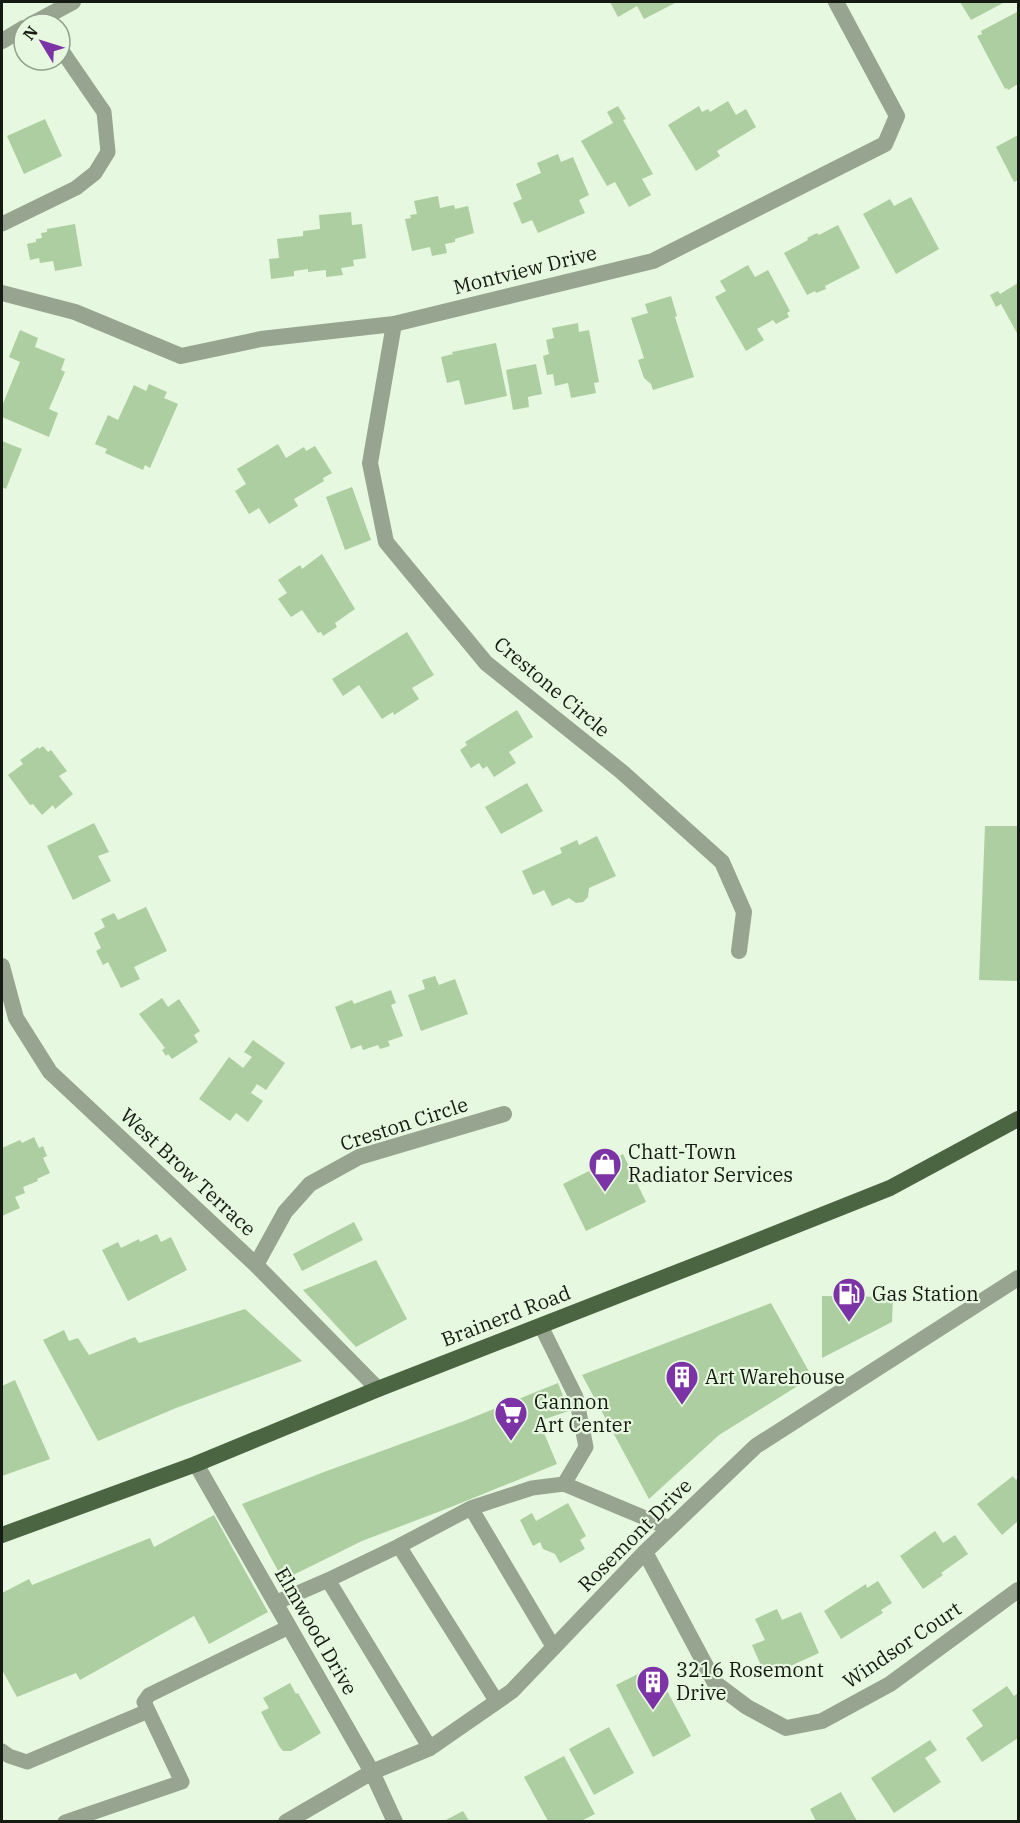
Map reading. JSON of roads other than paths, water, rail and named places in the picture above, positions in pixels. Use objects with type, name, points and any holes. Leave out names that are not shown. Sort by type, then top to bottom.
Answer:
[{"type":"main road","name":"Brainerd Road","points":[[2,1535],[196,1464],[378,1389],[891,1188],[1018,1119]]},
{"type":"street","points":[[56,12],[73,2]]},
{"type":"street","name":"Montview Drive","points":[[2,293],[75,312],[181,357],[261,339],[394,324],[653,261],[885,144],[897,116],[836,2]]},
{"type":"street","name":"Crestone Circle","points":[[394,324],[370,463],[386,542],[486,663],[622,772],[722,862],[744,912],[739,951]]},
{"type":"street","name":"West Brow Terrace","points":[[2,966],[16,1018],[50,1072],[256,1265],[378,1389]]},
{"type":"street","name":"Creston Circle","points":[[256,1265],[285,1212],[310,1184],[359,1157],[504,1114]]},
{"type":"street","name":"Rosemont Drive","points":[[286,1821],[372,1772],[430,1748],[512,1691],[645,1552],[756,1446],[1018,1278]]},
{"type":"street","name":"Elmwood Drive","points":[[196,1464],[372,1772],[395,1821]]},
{"type":"street","name":"Windsor Court","points":[[645,1552],[715,1683],[747,1707],[786,1728],[822,1721],[890,1684],[1018,1590]]},
{"type":"lane","points":[[2,224],[76,188],[95,173],[108,152],[104,112],[72,65]]},
{"type":"lane","points":[[541,1326],[576,1397],[586,1447],[564,1484]]},
{"type":"lane","points":[[275,1603],[399,1546],[471,1508],[532,1488],[564,1484],[669,1528]]},
{"type":"lane","points":[[471,1508],[554,1648]]},
{"type":"lane","points":[[399,1546],[497,1702]]},
{"type":"lane","points":[[328,1580],[430,1748]]},
{"type":"lane","points":[[65,1821],[182,1782],[144,1702],[149,1695],[289,1627]]},
{"type":"lane","points":[[2,1751],[27,1762],[148,1711]]},
{"type":"place","name":"Chatt-Town Radiator Services","points":[[605,1193]]},
{"type":"place","name":"Gas Station","points":[[849,1323]]},
{"type":"place","name":"Art Warehouse","points":[[682,1406]]},
{"type":"place","name":"Gannon Art Center","points":[[511,1442]]},
{"type":"place","name":"3216 Rosemont Drive","points":[[653,1711]]}]
